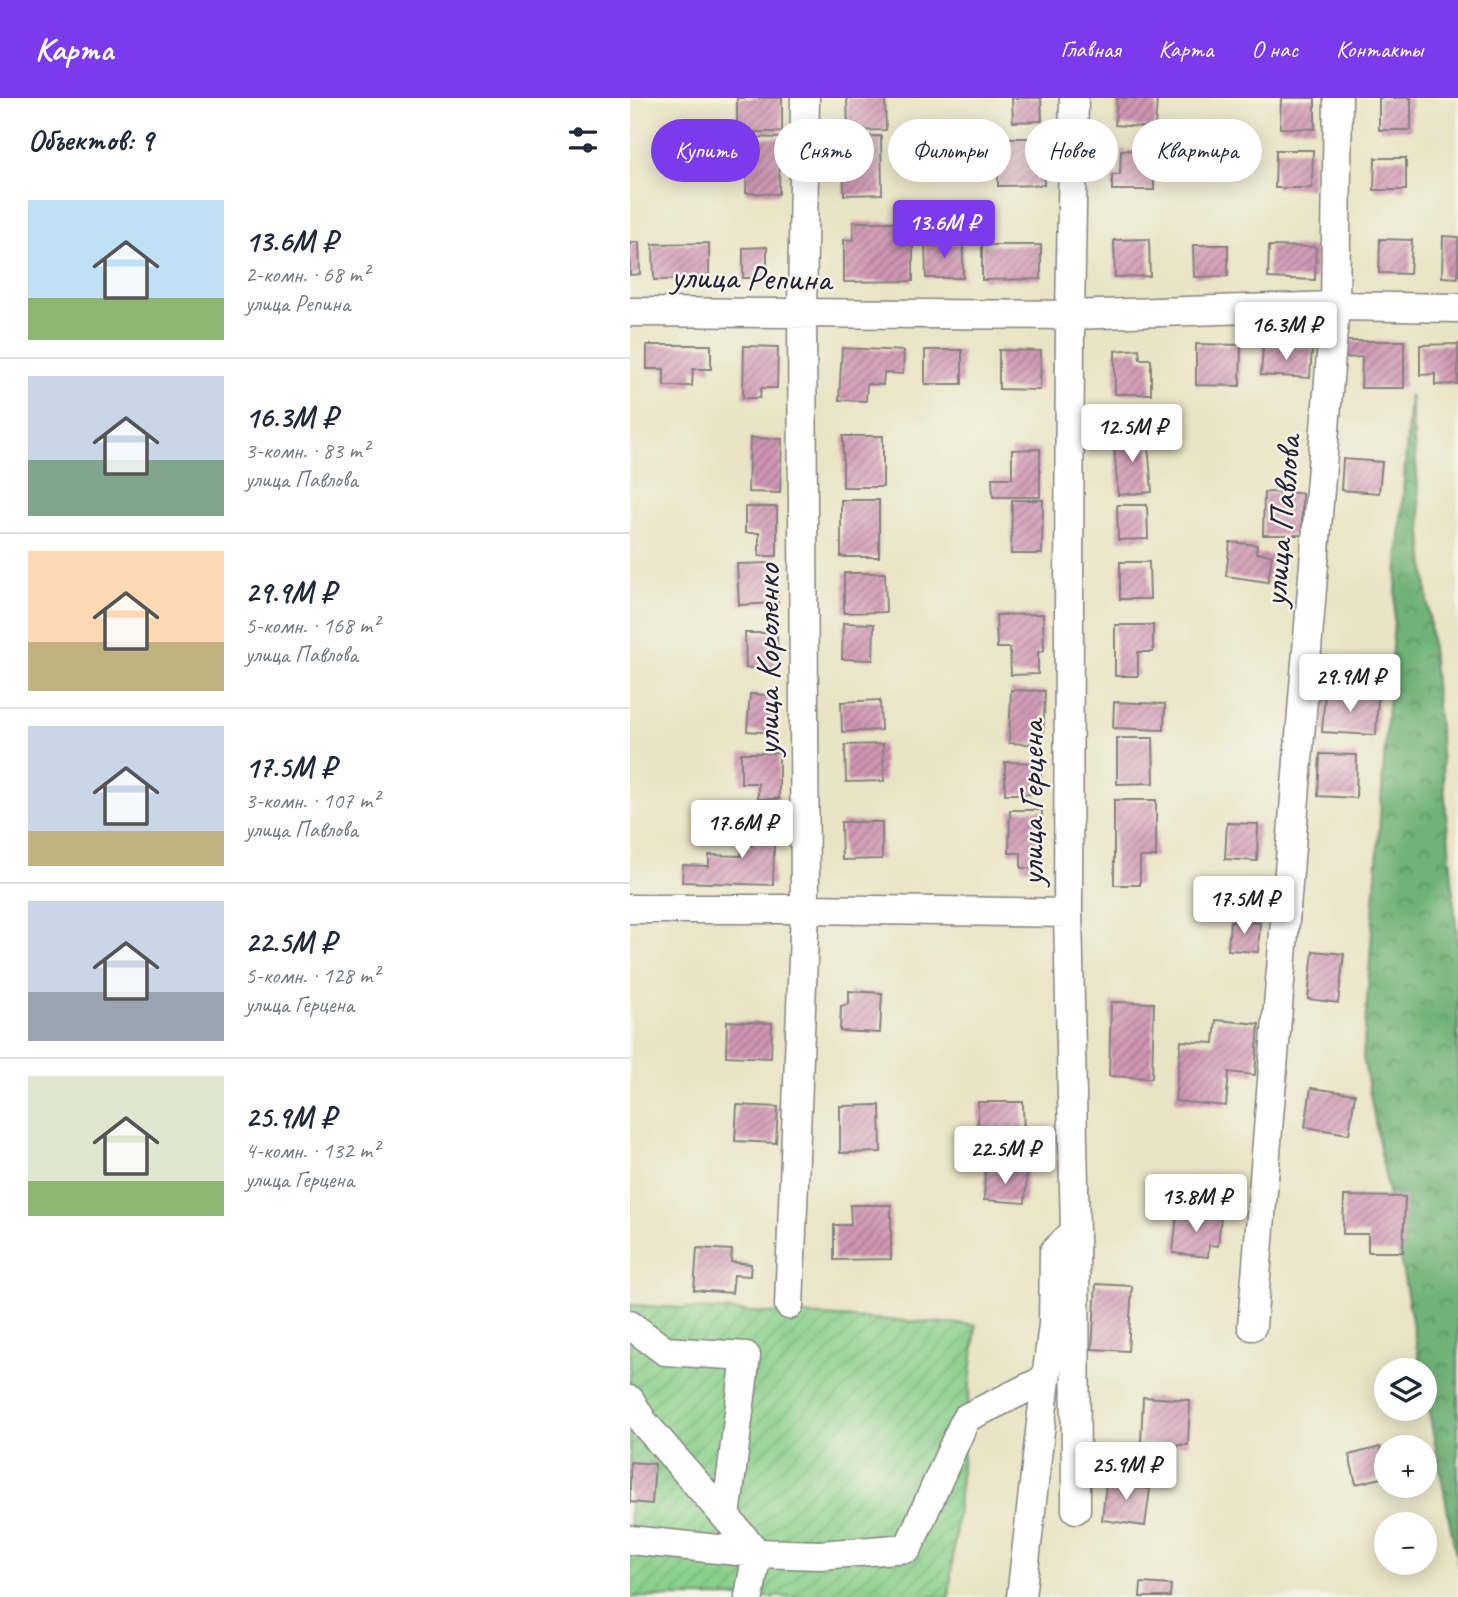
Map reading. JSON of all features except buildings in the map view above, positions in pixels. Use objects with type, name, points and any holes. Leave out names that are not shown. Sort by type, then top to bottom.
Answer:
[{"type":"street","name":"улица Короленко","points":[[789,1305],[805,909],[805,98]]},
{"type":"street","name":"улица Герцена","points":[[1074,98],[1070,315],[1068,912],[1075,1231],[1076,1508]]},
{"type":"street","name":"улица Павлова","points":[[1252,1326],[1335,306],[1338,98]]},
{"type":"street","name":"улица Репина","points":[[630,313],[1070,315],[1335,306],[1458,308]]},
{"type":"street","points":[[630,909],[1068,912]]},
{"type":"street","points":[[1021,1597],[1053,1325],[1054,1252],[1075,1231]]},
{"type":"street","points":[[630,1325],[665,1351],[746,1356],[726,1517]]},
{"type":"street","points":[[630,1540],[757,1553],[820,1555],[908,1548],[966,1418],[1046,1379]]},
{"type":"street","points":[[630,1400],[644,1423],[757,1553]]},
{"type":"street","points":[[749,1597],[757,1553]]},
{"type":"green space","points":[[1410,394],[1458,948],[1458,1566],[1437,1454],[1437,1435],[1433,1435],[1431,1421],[1437,1421],[1437,1358],[1419,1358],[1363,1057]]},
{"type":"green space","points":[[630,1305],[976,1325],[949,1597],[630,1597]]}]
